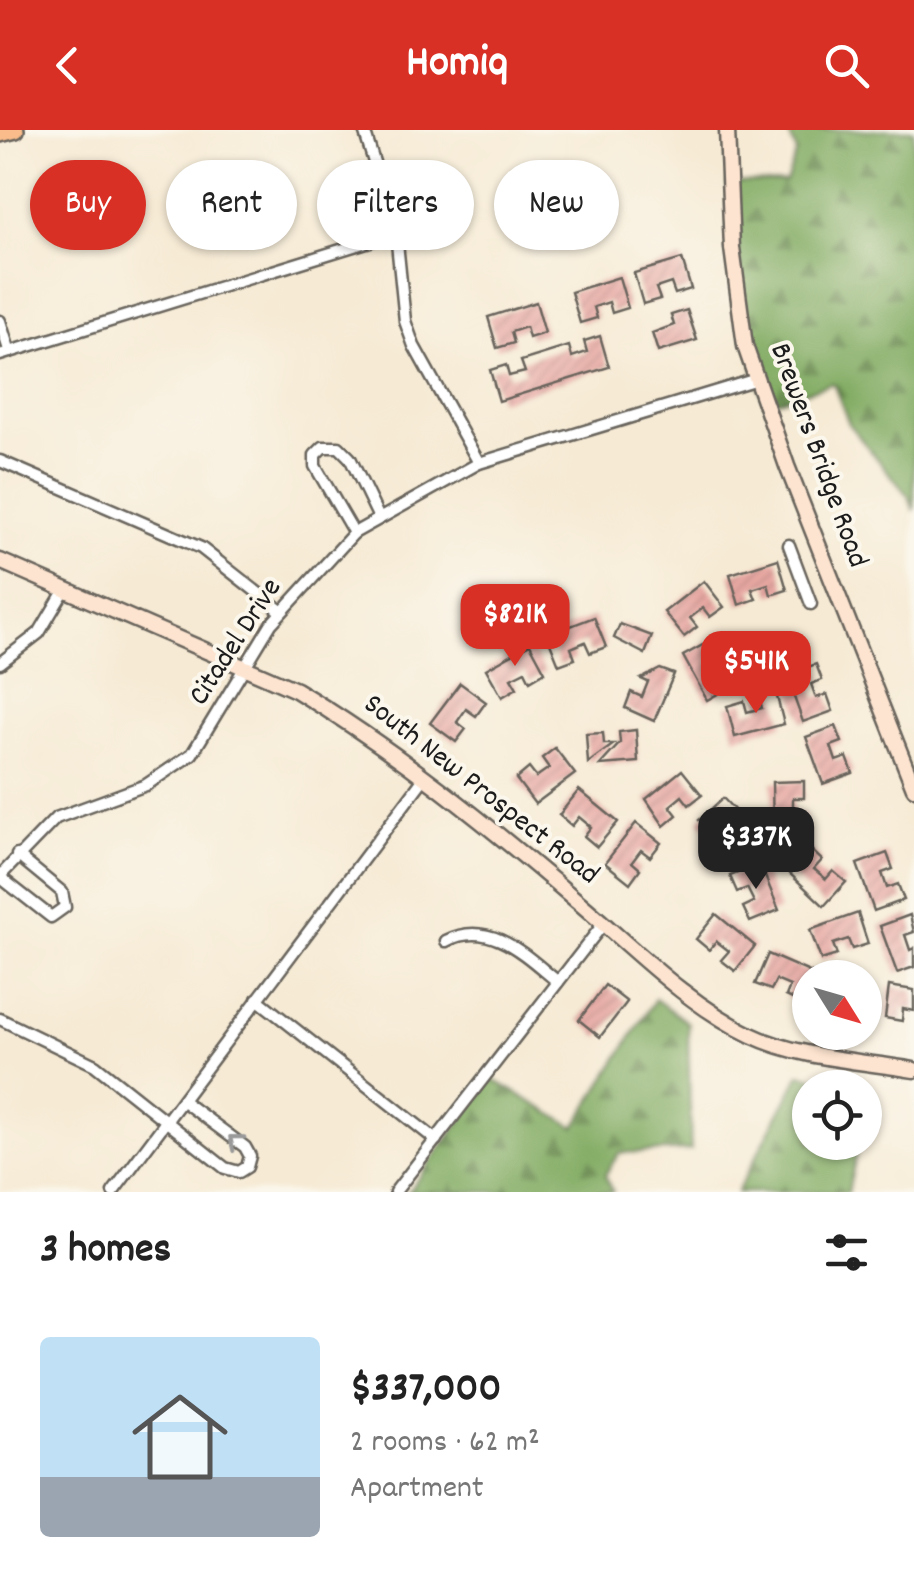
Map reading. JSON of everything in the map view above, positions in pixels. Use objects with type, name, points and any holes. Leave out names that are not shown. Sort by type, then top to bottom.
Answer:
[{"type":"main road","points":[[0,134],[16,130]]},
{"type":"main road","name":"Brewers Bridge Road","points":[[727,130],[738,305],[757,379],[914,788]]},
{"type":"main road","name":"South New Prospect Road","points":[[0,561],[244,667],[337,715],[425,776],[686,993],[751,1035],[799,1050],[914,1070]]},
{"type":"street","points":[[364,130],[373,160]]},
{"type":"street","points":[[0,322],[4,352],[340,250]]},
{"type":"street","points":[[398,250],[402,301],[414,346],[479,463]]},
{"type":"street","name":"Citadel Drive","points":[[0,877],[56,818],[146,786],[174,770],[208,734],[281,610],[354,533],[479,463],[757,379]]},
{"type":"street","points":[[354,533],[316,466],[315,456],[323,446],[339,447],[350,458],[379,518]]},
{"type":"street","points":[[0,462],[202,548],[281,610]]},
{"type":"street","points":[[789,545],[811,604]]},
{"type":"street","points":[[0,663],[39,632],[64,591]]},
{"type":"street","points":[[113,1192],[425,776]]},
{"type":"street","points":[[0,877],[43,914],[57,916],[65,907],[62,892],[18,856]]},
{"type":"street","points":[[396,1192],[604,923]]},
{"type":"street","points":[[446,941],[471,933],[496,938],[558,982]]},
{"type":"street","points":[[257,1000],[436,1140]]},
{"type":"street","points":[[0,1018],[96,1064],[230,1171],[247,1167],[250,1156],[245,1147],[183,1101]]},
{"type":"green space","points":[[787,130],[914,130],[914,511],[909,497],[850,426],[833,383],[766,404],[755,377],[728,183],[786,182],[797,152]]},
{"type":"green space","points":[[655,999],[688,1023],[691,1150],[619,1153],[605,1175],[613,1192],[408,1192],[492,1079],[575,1127]]},
{"type":"green space","points":[[792,1089],[792,1160],[855,1160],[848,1192],[737,1192]]},
{"type":"building","points":[[682,259],[691,289],[675,294],[671,283],[656,288],[660,299],[643,304],[634,273]]},
{"type":"building","points":[[619,277],[628,308],[612,313],[609,302],[594,307],[597,318],[580,323],[571,292]]},
{"type":"building","points":[[536,302],[545,333],[529,338],[526,327],[511,332],[514,343],[497,348],[488,317]]},
{"type":"building","points":[[687,310],[697,340],[658,352],[652,333],[674,325],[671,315]]},
{"type":"building","points":[[600,336],[609,367],[499,401],[490,370],[506,365],[509,376],[525,372],[521,361],[569,346],[572,357],[587,352],[584,341]]},
{"type":"building","points":[[778,559],[787,590],[771,595],[768,584],[752,589],[756,599],[739,605],[730,574]]},
{"type":"building","points":[[704,581],[724,607],[710,617],[703,608],[690,618],[697,627],[684,637],[664,612]]},
{"type":"building","points":[[594,617],[606,647],[590,653],[585,642],[571,648],[575,659],[559,665],[547,635]]},
{"type":"building","points":[[620,624],[652,636],[645,654],[614,638]]},
{"type":"building","points":[[710,641],[719,656],[709,661],[716,675],[726,669],[735,684],[707,700],[683,656]]},
{"type":"building","points":[[530,644],[545,672],[530,681],[525,671],[511,678],[517,688],[502,697],[486,669]]},
{"type":"building","points":[[816,664],[822,680],[811,684],[816,698],[827,694],[833,711],[803,722],[786,675]]},
{"type":"building","points":[[660,669],[674,674],[654,721],[625,708],[631,692],[642,697],[648,682],[641,679]]},
{"type":"building","points":[[460,683],[486,702],[476,716],[466,709],[457,722],[466,729],[456,742],[430,723]]},
{"type":"building","points":[[776,693],[784,724],[735,737],[727,706],[744,701],[747,712],[762,708],[759,697]]},
{"type":"building","points":[[836,726],[842,742],[831,746],[836,761],[847,757],[853,773],[823,784],[806,737]]},
{"type":"building","points":[[636,730],[638,762],[600,765],[620,743],[619,732]]},
{"type":"building","points":[[603,733],[604,744],[614,744],[588,763],[586,734]]},
{"type":"building","points":[[555,748],[575,774],[535,804],[516,779],[529,768],[536,777],[549,768],[542,758]]},
{"type":"building","points":[[682,770],[702,795],[689,805],[682,796],[670,806],[677,815],[664,826],[646,799]]},
{"type":"building","points":[[804,781],[804,798],[793,798],[793,814],[805,814],[805,831],[773,832],[772,782]]},
{"type":"building","points":[[579,790],[618,822],[597,847],[584,836],[591,827],[579,817],[572,826],[559,815]]},
{"type":"building","points":[[723,798],[757,834],[734,856],[722,844],[730,836],[720,825],[711,833],[699,820]]},
{"type":"building","points":[[636,823],[661,843],[650,857],[641,850],[632,862],[640,869],[630,883],[605,863]]},
{"type":"building","points":[[809,848],[822,860],[814,869],[826,879],[833,871],[846,882],[824,906],[788,872]]},
{"type":"building","points":[[887,853],[893,869],[882,873],[887,888],[898,884],[904,900],[874,911],[857,864]]},
{"type":"building","points":[[760,864],[779,910],[750,922],[743,907],[754,902],[747,888],[737,892],[730,876]]},
{"type":"building","points":[[858,913],[868,944],[852,949],[848,939],[833,944],[837,955],[821,960],[810,930]]},
{"type":"building","points":[[716,914],[755,946],[735,971],[721,960],[729,951],[716,941],[709,950],[696,939]]},
{"type":"building","points":[[910,915],[914,932],[905,935],[910,950],[914,948],[914,967],[897,973],[880,926]]},
{"type":"building","points":[[768,954],[792,964],[792,999],[786,996],[790,986],[776,980],[771,990],[755,984]]},
{"type":"building","points":[[605,985],[627,1002],[600,1037],[579,1020]]},
{"type":"building","points":[[889,986],[914,990],[914,1011],[903,1009],[902,1021],[885,1018]]}]
